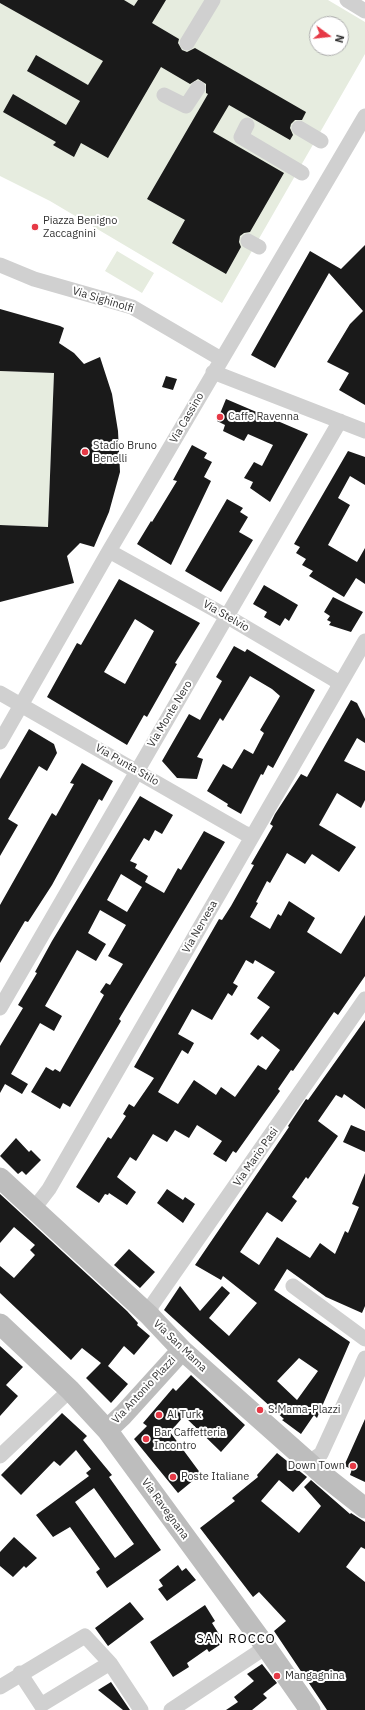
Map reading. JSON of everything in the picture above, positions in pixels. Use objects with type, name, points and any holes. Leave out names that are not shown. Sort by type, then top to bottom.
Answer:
[{"type":"street","points":[[187,43],[213,0]]},
{"type":"street","points":[[346,0],[365,11]]},
{"type":"street","points":[[164,95],[186,106],[198,88]]},
{"type":"street","name":"Via Cassino","points":[[0,742],[213,372],[365,116]]},
{"type":"street","points":[[248,125],[241,137],[302,173]]},
{"type":"street","points":[[299,128],[321,141]]},
{"type":"street","name":"Via Sighinolfi","points":[[0,265],[34,279],[132,307],[221,359]]},
{"type":"street","points":[[213,372],[365,431]]},
{"type":"street","name":"Via Monte Nero","points":[[0,1008],[228,617],[340,421]]},
{"type":"street","name":"Via Stelvio","points":[[109,551],[228,617],[335,680],[339,686]]},
{"type":"street","name":"Via Nervesa","points":[[30,1207],[39,1202],[49,1189],[365,641]]},
{"type":"street","name":"Via Punta Stilo","points":[[0,693],[244,833],[249,835],[254,833]]},
{"type":"street","name":"Via Mario Pasi","points":[[149,1315],[152,1305],[365,999]]},
{"type":"street","name":"Via San Mama","points":[[0,1178],[149,1315],[182,1350],[309,1462],[365,1508]]},
{"type":"street","points":[[293,1286],[365,1339]]},
{"type":"street","name":"Via Ravegnana","points":[[0,1324],[70,1390],[107,1430],[310,1710]]},
{"type":"street","name":"Via Antonio Plazzi","points":[[107,1430],[123,1415],[182,1350]]},
{"type":"street","points":[[309,1462],[321,1454],[365,1358]]},
{"type":"street","points":[[0,1456],[70,1390]]},
{"type":"street","points":[[0,1687],[20,1673],[85,1636],[110,1663],[142,1710]]},
{"type":"street","points":[[171,1710],[266,1648]]},
{"type":"street","points":[[20,1673],[41,1705],[110,1663]]},
{"type":"shaded area","points":[[0,0],[328,0],[365,22],[365,54],[222,303],[50,201],[0,176]]},
{"type":"shaded area","points":[[117,251],[154,273],[142,293],[105,271]]},
{"type":"shaded area","points":[[0,371],[54,373],[48,527],[0,525]]},
{"type":"building","points":[[0,0],[124,0],[134,6],[138,0],[166,0],[152,23],[179,39],[178,43],[182,50],[187,52],[195,48],[306,112],[302,120],[295,120],[291,124],[290,128],[293,135],[290,140],[229,105],[213,132],[284,173],[250,232],[244,233],[240,236],[239,242],[241,247],[226,274],[172,243],[185,220],[147,199],[208,94],[206,93],[206,84],[198,79],[190,84],[161,67],[108,158],[81,143],[74,157],[53,145],[56,142],[3,112],[13,94],[66,125],[80,101],[27,71],[36,55],[88,85],[103,61],[0,3]]},
{"type":"building","points":[[365,245],[365,405],[339,390],[349,373],[327,362],[350,324],[363,311],[329,273],[275,368],[251,355],[310,251],[341,269]]},
{"type":"building","name":"Stadio Bruno Benelli","points":[[0,309],[64,328],[59,343],[74,353],[84,364],[100,357],[112,394],[118,431],[120,472],[109,512],[94,547],[80,543],[67,556],[74,583],[0,602],[0,525],[48,527],[54,373],[0,371]]},
{"type":"building","points":[[166,376],[177,379],[173,390],[162,387]]},
{"type":"building","points":[[226,399],[308,434],[270,502],[250,488],[253,482],[244,478],[254,462],[262,466],[273,445],[248,434],[244,441],[223,431],[225,425],[217,421]]},
{"type":"building","points":[[192,445],[207,453],[204,458],[212,462],[204,477],[211,481],[171,565],[137,544],[177,481],[173,480]]},
{"type":"building","points":[[348,451],[365,457],[365,485],[350,476],[338,498],[350,505],[328,545],[357,562],[365,548],[365,584],[356,578],[344,597],[309,576],[313,571],[302,565],[306,559],[296,553],[300,547],[294,544]]},
{"type":"building","points":[[227,499],[243,508],[240,512],[248,517],[239,532],[253,540],[221,592],[185,571]]},
{"type":"building","points":[[119,579],[200,623],[175,663],[177,664],[147,717],[144,715],[127,745],[47,697],[77,643],[81,645]],"holes":[[[135,619],[154,631],[125,684],[104,672]]]},
{"type":"building","points":[[264,585],[298,605],[289,621],[285,618],[280,626],[264,617],[267,612],[253,604]]},
{"type":"building","points":[[333,597],[363,612],[351,632],[329,625],[331,622],[327,620],[330,616],[324,612]]},
{"type":"building","points":[[234,646],[245,652],[247,649],[315,690],[273,768],[268,765],[263,775],[261,774],[241,814],[227,806],[228,804],[207,791],[223,764],[232,769],[244,749],[253,754],[264,733],[260,730],[280,696],[272,689],[250,676],[223,721],[220,718],[197,757],[203,759],[197,779],[177,778],[162,761],[189,714],[200,720],[222,681],[216,677]]},
{"type":"building","points":[[351,700],[357,703],[365,719],[365,743],[357,738],[344,761],[365,771],[365,800],[361,808],[337,793],[319,825],[356,847],[339,872],[312,854],[305,864],[287,853],[270,883],[267,881],[256,902],[258,903],[250,917],[270,929],[278,914],[281,916],[289,901],[315,918],[307,932],[341,954],[365,915],[365,976],[338,1015],[334,1012],[293,1071],[291,1070],[278,1089],[280,1091],[236,1153],[233,1151],[226,1162],[213,1154],[222,1141],[197,1125],[189,1138],[175,1130],[167,1142],[153,1134],[136,1161],[130,1157],[117,1177],[136,1192],[127,1205],[109,1193],[108,1195],[105,1194],[99,1203],[76,1187],[108,1137],[111,1139],[126,1116],[123,1114],[129,1104],[134,1107],[154,1078],[134,1067],[219,919],[222,920],[254,865],[251,864],[273,826],[270,824],[275,814],[301,774],[307,777]],"holes":[[[246,960],[253,964],[255,960],[275,972],[257,998],[270,1007],[250,1034],[258,1040],[262,1036],[280,1050],[266,1070],[258,1065],[235,1097],[221,1087],[216,1095],[194,1080],[178,1104],[158,1092],[182,1050],[188,1054],[194,1043],[178,1034],[192,1009],[212,1020],[228,993],[232,996],[238,986],[233,983]]]},
{"type":"building","points":[[29,729],[54,744],[57,753],[47,771],[39,766],[8,819],[18,825],[0,856],[0,779]]},
{"type":"building","points":[[82,763],[113,781],[102,801],[99,799],[52,885],[28,922],[25,921],[0,963],[0,905],[52,813],[56,816],[74,784],[70,783]]},
{"type":"building","points":[[140,796],[173,815],[162,834],[155,830],[149,841],[144,838],[130,861],[137,864],[135,868],[148,876],[145,882],[164,893],[178,868],[181,870],[204,831],[225,842],[119,1019],[121,1021],[70,1107],[63,1103],[60,1109],[31,1092],[46,1067],[53,1071],[55,1069],[60,1072],[104,995],[100,992],[106,983],[110,985],[123,964],[108,956],[126,925],[100,910],[88,933],[106,944],[96,961],[77,950],[45,1006],[62,1016],[54,1031],[40,1023],[11,1074],[28,1084],[22,1094],[5,1084],[0,1093],[0,1046],[23,1008],[18,1005],[37,973],[35,972],[52,941]],"holes":[[[121,874],[142,887],[127,912],[107,900]]]},
{"type":"building","points":[[365,1020],[365,1109],[344,1094],[342,1098],[336,1095],[318,1121],[338,1136],[308,1179],[306,1177],[292,1197],[297,1201],[282,1222],[267,1212],[240,1252],[259,1265],[277,1237],[310,1258],[320,1243],[335,1254],[345,1231],[348,1233],[359,1207],[352,1204],[365,1173],[365,1306],[362,1313],[326,1297],[287,1269],[274,1290],[350,1342],[317,1418],[314,1415],[301,1434],[282,1420],[284,1419],[164,1310],[180,1286],[200,1311],[222,1286],[230,1293],[209,1318],[229,1336],[257,1303],[223,1276],[221,1280],[195,1265],[289,1127],[288,1126],[306,1099],[308,1100]],"holes":[[[299,1358],[318,1371],[297,1400],[277,1381]]]},
{"type":"building","points":[[351,1125],[365,1131],[365,1152],[343,1142]]},
{"type":"building","points":[[16,1138],[29,1152],[31,1150],[41,1160],[26,1175],[22,1171],[18,1174],[0,1156]]},
{"type":"building","points":[[167,1189],[183,1200],[185,1197],[195,1204],[183,1223],[157,1203]]},
{"type":"building","points":[[0,1194],[127,1311],[138,1323],[137,1325],[150,1336],[134,1355],[124,1346],[108,1366],[128,1384],[111,1403],[86,1378],[101,1363],[82,1348],[71,1360],[0,1293],[0,1266],[14,1278],[35,1255],[30,1250],[35,1245],[14,1227],[0,1243]]},
{"type":"building","points":[[129,1249],[155,1272],[140,1288],[114,1265]]},
{"type":"building","points":[[0,1346],[23,1367],[6,1385],[18,1396],[0,1416]]},
{"type":"building","points":[[191,1375],[245,1425],[221,1452],[184,1416],[170,1432],[201,1474],[178,1493],[134,1439],[147,1426],[143,1423],[173,1388],[176,1391]]},
{"type":"building","points":[[62,1413],[87,1436],[83,1440],[112,1475],[109,1477],[161,1550],[107,1588],[96,1572],[100,1569],[70,1527],[53,1537],[36,1515],[89,1476],[86,1473],[91,1469],[76,1450],[60,1466],[54,1461],[21,1495],[1,1475]],"holes":[[[94,1488],[134,1544],[115,1558],[75,1502]]]},
{"type":"building","points":[[365,1419],[365,1482],[350,1475],[352,1469],[344,1466]]},
{"type":"building","points":[[277,1453],[307,1477],[293,1492],[279,1480],[261,1501],[299,1533],[321,1506],[304,1487],[311,1480],[350,1514],[351,1513],[365,1522],[365,1549],[361,1547],[346,1567],[365,1582],[365,1710],[327,1710],[274,1631],[286,1621],[259,1592],[253,1597],[200,1528],[235,1501],[232,1498],[258,1477],[257,1475]]},
{"type":"building","points":[[14,1537],[37,1558],[26,1568],[24,1566],[13,1577],[0,1566],[0,1552]]},
{"type":"building","points":[[178,1565],[182,1571],[186,1568],[196,1580],[167,1601],[158,1589],[163,1586],[159,1580]]},
{"type":"building","points":[[130,1602],[144,1619],[108,1646],[95,1628]]},
{"type":"building","points":[[205,1605],[215,1621],[212,1623],[224,1642],[209,1652],[207,1649],[187,1663],[189,1667],[173,1677],[150,1642]]},
{"type":"building","points":[[262,1664],[277,1683],[263,1694],[267,1698],[252,1710],[226,1710],[238,1702],[234,1697],[254,1681],[247,1674]]},
{"type":"building","points":[[111,1682],[130,1710],[123,1710],[98,1690]]},
{"type":"place","name":"Piazza Benigno Zaccagnini","points":[[35,227]]},
{"type":"place","name":"Caffe Ravenna","points":[[220,417]]},
{"type":"place","name":"Stadio Bruno Benelli","points":[[85,452]]},
{"type":"place","name":"S.Mama-Plazzi","points":[[260,1410]]},
{"type":"place","name":"Al Turk","points":[[159,1415]]},
{"type":"place","name":"Bar Caffetteria Incontro","points":[[146,1439]]},
{"type":"place","name":"Down Town","points":[[353,1466]]},
{"type":"place","name":"Poste Italiane","points":[[173,1477]]},
{"type":"place","name":"Mangagnina","points":[[277,1676]]},
{"type":"district","name":"SAN ROCCO","points":[[236,1639]]}]
